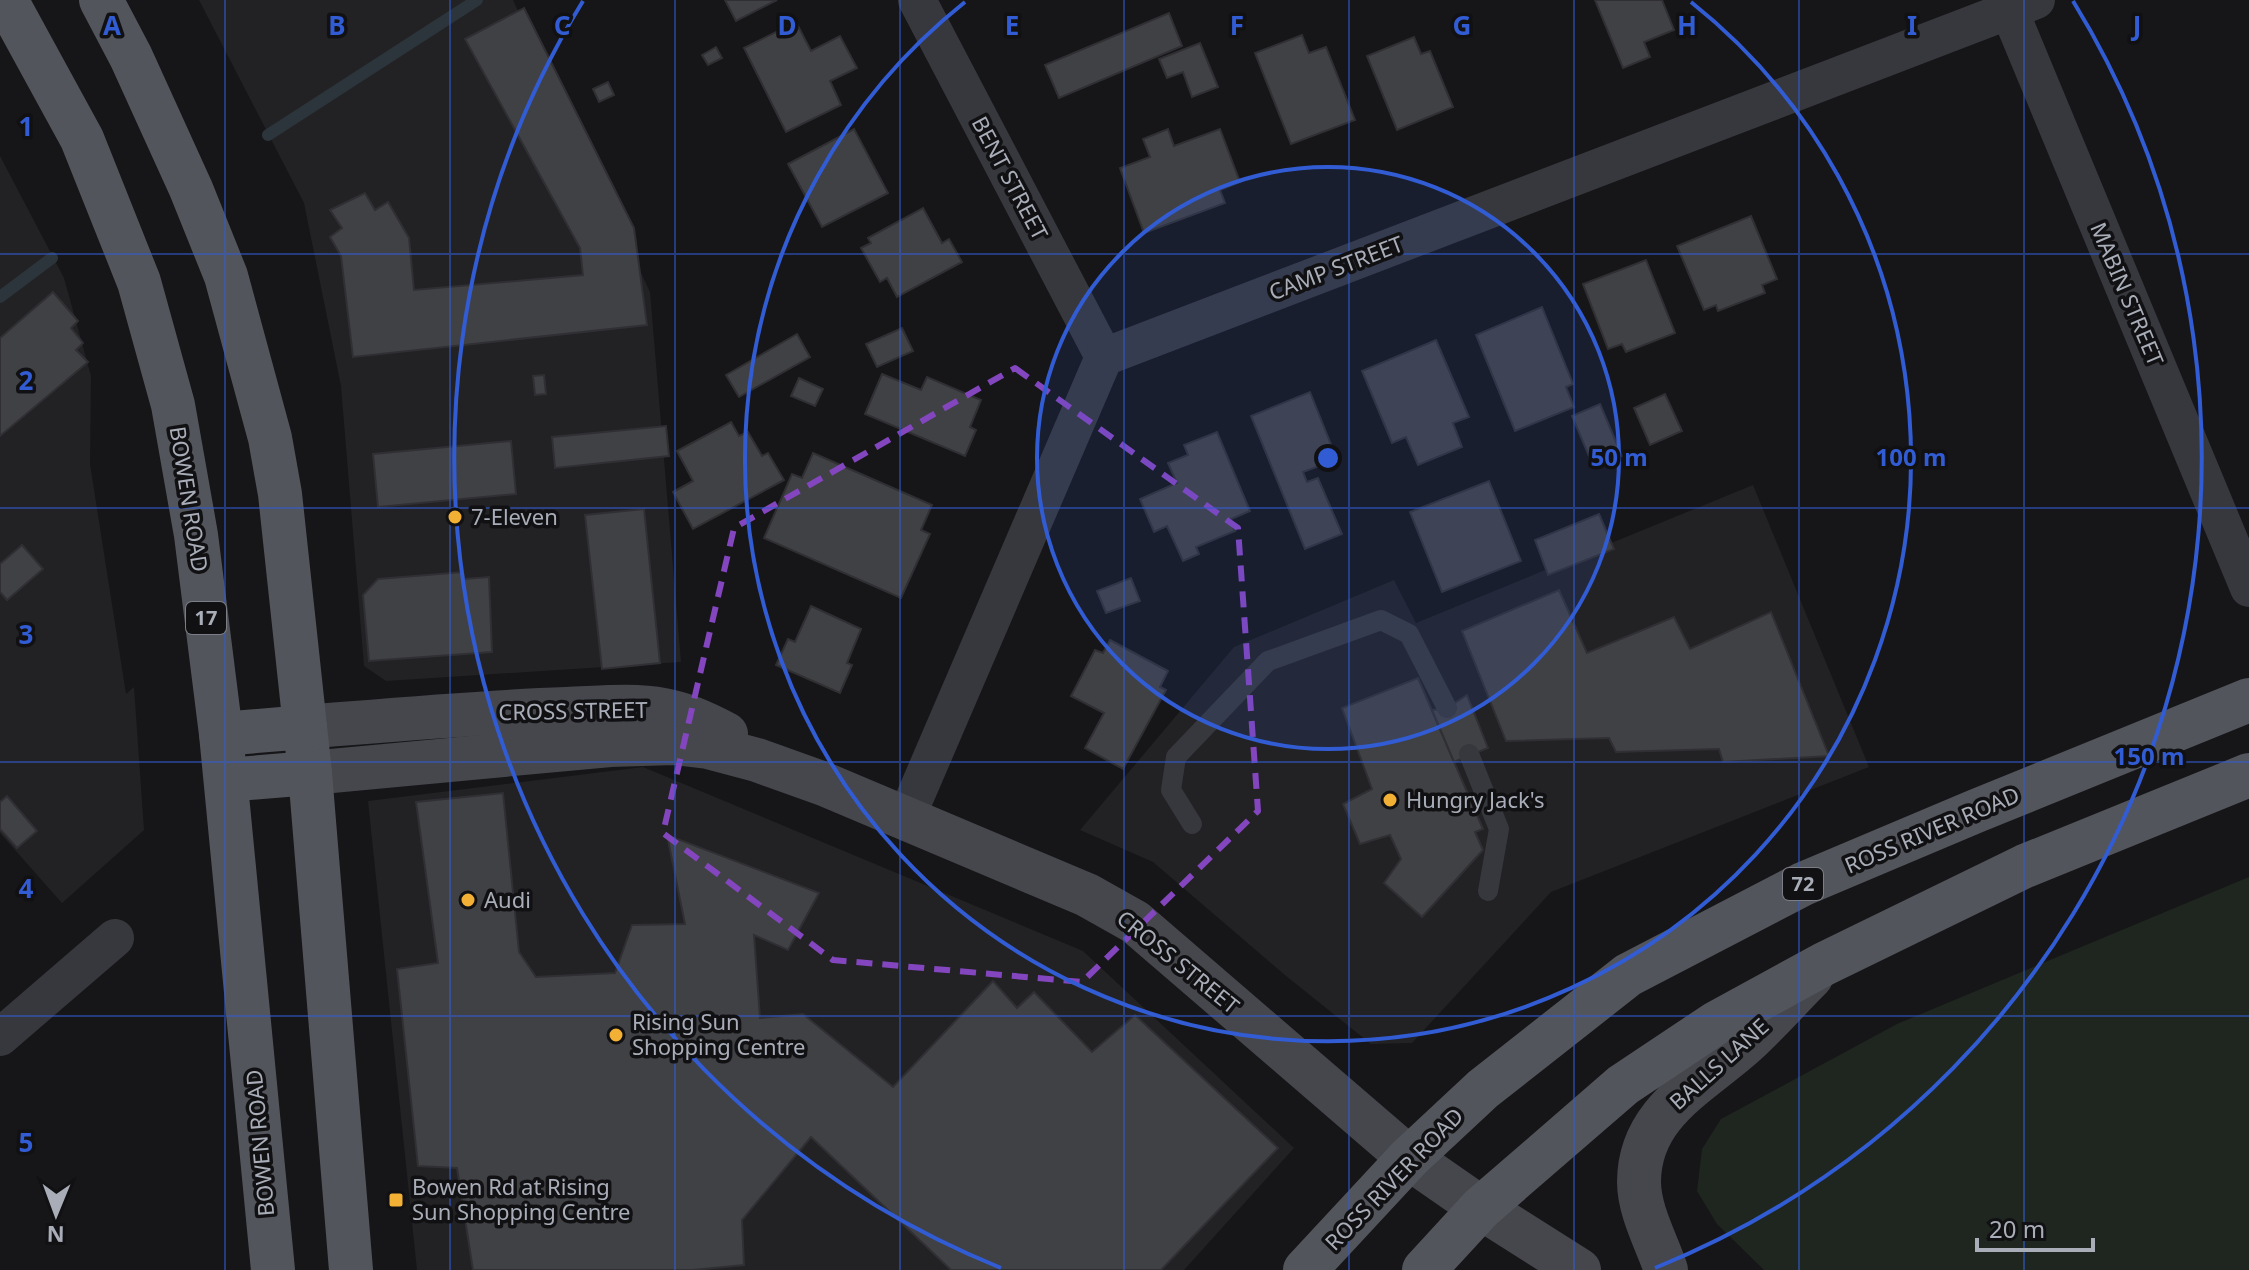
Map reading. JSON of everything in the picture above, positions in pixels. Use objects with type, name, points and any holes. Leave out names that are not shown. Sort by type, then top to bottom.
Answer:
[{"type":"main road","name":"BOWEN ROAD","points":[[6,0],[82,139],[139,282],[173,405],[185,464],[221,734],[273,1270]]},
{"type":"main road","points":[[101,0],[131,57],[226,276],[270,438],[280,494],[310,773],[351,1270]]},
{"type":"main road","name":"ROSS RIVER ROAD","points":[[1305,1270],[1409,1158],[1483,1089],[1628,975],[1803,884],[2249,700]]},
{"type":"main road","name":"CROSS STREET","points":[[305,727],[506,711],[619,707],[663,710],[700,721],[824,784]]},
{"type":"main road","points":[[221,734],[305,727]]},
{"type":"main road","name":"CROSS STREET","points":[[310,773],[569,748],[674,743],[728,751],[824,784],[1087,895],[1135,922],[1409,1158]]},
{"type":"main road","points":[[226,780],[310,773]]},
{"type":"main road","points":[[1424,1270],[1481,1208],[1623,1085],[1716,1023],[1824,964],[2025,866],[2249,775]]},
{"type":"main road","name":"BALLS LANE","points":[[1666,1270],[1648,1225],[1639,1186],[1644,1146],[1671,1103],[1746,1043],[1824,964]]},
{"type":"main road","points":[[1409,1158],[1579,1270]]},
{"type":"street","name":"BENT STREET","points":[[917,0],[1104,357]]},
{"type":"street","name":"CAMP STREET","points":[[1104,357],[2017,4]]},
{"type":"street","name":"MABIN STREET","points":[[2017,4],[2249,588]]},
{"type":"street","points":[[906,818],[1104,357]]},
{"type":"street","points":[[0,1037],[115,938]]},
{"type":"lane","points":[[1192,824],[1171,790],[1176,757],[1268,661],[1381,620],[1409,634],[1447,708]]},
{"type":"lane","points":[[1469,754],[1499,829],[1488,891]]},
{"type":"highlighted area","points":[[1015,368],[1238,528],[1258,811],[1082,982],[833,960],[663,833],[734,528]]},
{"type":"shaded area","points":[[199,0],[513,0],[650,292],[681,662],[386,681],[364,666],[341,386],[304,203]]},
{"type":"shaded area","points":[[0,156],[64,278],[91,376],[90,464],[126,694],[134,687],[144,830],[62,903],[0,833]]},
{"type":"shaded area","points":[[1753,485],[1869,767],[1551,892],[1412,1043],[1371,1044],[1153,862],[1080,830],[1234,647],[1394,580],[1416,623]]},
{"type":"shaded area","name":"Rising Sun Shopping Centre","points":[[643,767],[1083,951],[1294,1148],[1184,1270],[417,1270],[368,801]]},
{"type":"shaded area","points":[[2249,877],[2249,1270],[1764,1270],[1717,1224],[1697,1191],[1702,1149],[1721,1119],[1897,1024]]},
{"type":"building","points":[[725,0],[777,0],[736,21]]},
{"type":"building","points":[[1595,0],[1662,0],[1674,30],[1644,42],[1650,57],[1623,68]]},
{"type":"building","points":[[524,8],[634,228],[647,325],[353,357],[341,256],[330,237],[342,228],[330,210],[365,193],[375,210],[388,202],[409,238],[414,290],[583,275],[580,248],[465,39]]},
{"type":"building","points":[[1169,13],[1182,46],[1059,98],[1045,65]]},
{"type":"building","points":[[796,22],[811,51],[840,36],[857,68],[830,81],[841,105],[786,132],[744,48]]},
{"type":"building","points":[[1302,35],[1309,53],[1326,47],[1355,120],[1291,144],[1255,53]]},
{"type":"building","points":[[1414,37],[1421,54],[1430,51],[1453,107],[1397,130],[1367,56]]},
{"type":"building","points":[[1200,43],[1218,87],[1192,97],[1183,72],[1167,78],[1159,59]]},
{"type":"building","points":[[716,47],[722,58],[708,65],[702,55]]},
{"type":"building","points":[[608,82],[614,95],[599,102],[593,89]]},
{"type":"building","points":[[854,129],[888,193],[822,227],[788,164]]},
{"type":"building","points":[[1168,129],[1174,146],[1220,129],[1240,182],[1220,190],[1225,203],[1144,233],[1120,168],[1150,157],[1143,139]]},
{"type":"building","points":[[923,208],[942,243],[949,239],[962,262],[897,297],[887,278],[880,282],[861,248],[871,243],[868,238]]},
{"type":"building","points":[[1751,216],[1777,279],[1762,285],[1765,293],[1718,311],[1716,305],[1704,310],[1677,246]]},
{"type":"building","points":[[1646,260],[1675,333],[1626,352],[1622,344],[1608,349],[1583,284]]},
{"type":"building","points":[[53,292],[78,321],[71,328],[83,343],[76,350],[88,362],[0,436],[0,338]]},
{"type":"building","points":[[1542,307],[1573,384],[1566,387],[1574,407],[1515,431],[1476,335]]},
{"type":"building","points":[[902,328],[913,351],[877,367],[866,344]]},
{"type":"building","points":[[797,334],[810,357],[739,397],[726,375]]},
{"type":"building","points":[[1436,340],[1469,417],[1453,423],[1462,447],[1418,465],[1406,437],[1392,443],[1362,371]]},
{"type":"building","points":[[882,374],[921,390],[927,377],[981,400],[970,427],[976,430],[965,456],[865,414]]},
{"type":"building","points":[[544,375],[546,394],[535,395],[533,376]]},
{"type":"building","points":[[799,378],[823,389],[815,406],[791,396]]},
{"type":"building","points":[[1310,392],[1334,452],[1319,458],[1322,465],[1303,472],[1307,482],[1318,478],[1342,534],[1305,549],[1251,416]]},
{"type":"building","points":[[1665,394],[1682,431],[1650,445],[1634,408]]},
{"type":"building","points":[[1600,404],[1622,456],[1594,468],[1572,416]]},
{"type":"building","points":[[731,422],[739,436],[748,432],[762,456],[768,453],[784,480],[693,529],[673,492],[693,481],[677,451]]},
{"type":"building","points":[[666,426],[669,456],[555,468],[552,437]]},
{"type":"building","points":[[1217,432],[1250,511],[1229,520],[1235,531],[1196,547],[1199,554],[1183,561],[1167,526],[1154,532],[1140,499],[1177,483],[1168,463],[1188,455],[1184,445]]},
{"type":"building","points":[[511,441],[516,494],[378,507],[373,454]]},
{"type":"building","points":[[813,453],[932,505],[921,530],[930,534],[901,598],[764,538],[792,474],[802,478]]},
{"type":"building","points":[[1489,481],[1521,561],[1442,592],[1410,512]]},
{"type":"building","points":[[644,509],[660,663],[602,669],[585,515]]},
{"type":"building","points":[[1599,514],[1614,549],[1548,575],[1535,540]]},
{"type":"building","points":[[22,545],[43,569],[7,600],[0,592],[0,564]]},
{"type":"building","points":[[463,572],[464,579],[489,577],[492,652],[369,661],[363,595],[378,579]]},
{"type":"building","points":[[1131,578],[1140,601],[1106,613],[1097,591]]},
{"type":"building","points":[[1559,590],[1587,653],[1674,617],[1690,649],[1771,612],[1829,756],[1723,762],[1719,749],[1616,752],[1609,738],[1506,741],[1462,631]]},
{"type":"building","points":[[811,606],[861,629],[847,663],[852,665],[840,693],[776,665],[788,639],[795,642]]},
{"type":"building","points":[[1110,640],[1168,671],[1160,687],[1166,690],[1123,769],[1085,748],[1104,713],[1071,696],[1095,650],[1103,653]]},
{"type":"building","points":[[1418,678],[1483,829],[1475,832],[1483,850],[1422,917],[1384,883],[1401,859],[1390,835],[1360,844],[1343,804],[1372,789],[1342,708]]},
{"type":"building","points":[[1467,695],[1488,748],[1454,762],[1432,710],[1447,708]]},
{"type":"building","name":"Rising Sun Shopping Centre","points":[[503,793],[519,952],[536,977],[615,973],[632,925],[685,924],[667,835],[819,893],[788,950],[754,935],[760,1018],[803,1014],[893,1087],[993,981],[1017,1008],[1034,992],[1092,1052],[1135,1015],[1278,1148],[1161,1270],[951,1270],[811,1137],[742,1220],[744,1265],[693,1270],[473,1270],[457,1168],[418,1166],[397,969],[438,963],[416,802]]},
{"type":"building","points":[[7,796],[37,831],[17,848],[0,829],[0,802]]},
{"type":"waterway","points":[[268,135],[477,0]]},
{"type":"waterway","points":[[0,297],[52,258]]},
{"type":"place","name":"7-Eleven","points":[[455,517]]},
{"type":"place","name":"Hungry Jack's","points":[[1390,800]]},
{"type":"place","name":"Audi","points":[[468,900]]},
{"type":"place","name":"Rising Sun Shopping Centre","points":[[616,1035]]},
{"type":"place","name":"Bowen Rd at Rising Sun Shopping Centre","points":[[396,1200]]}]
